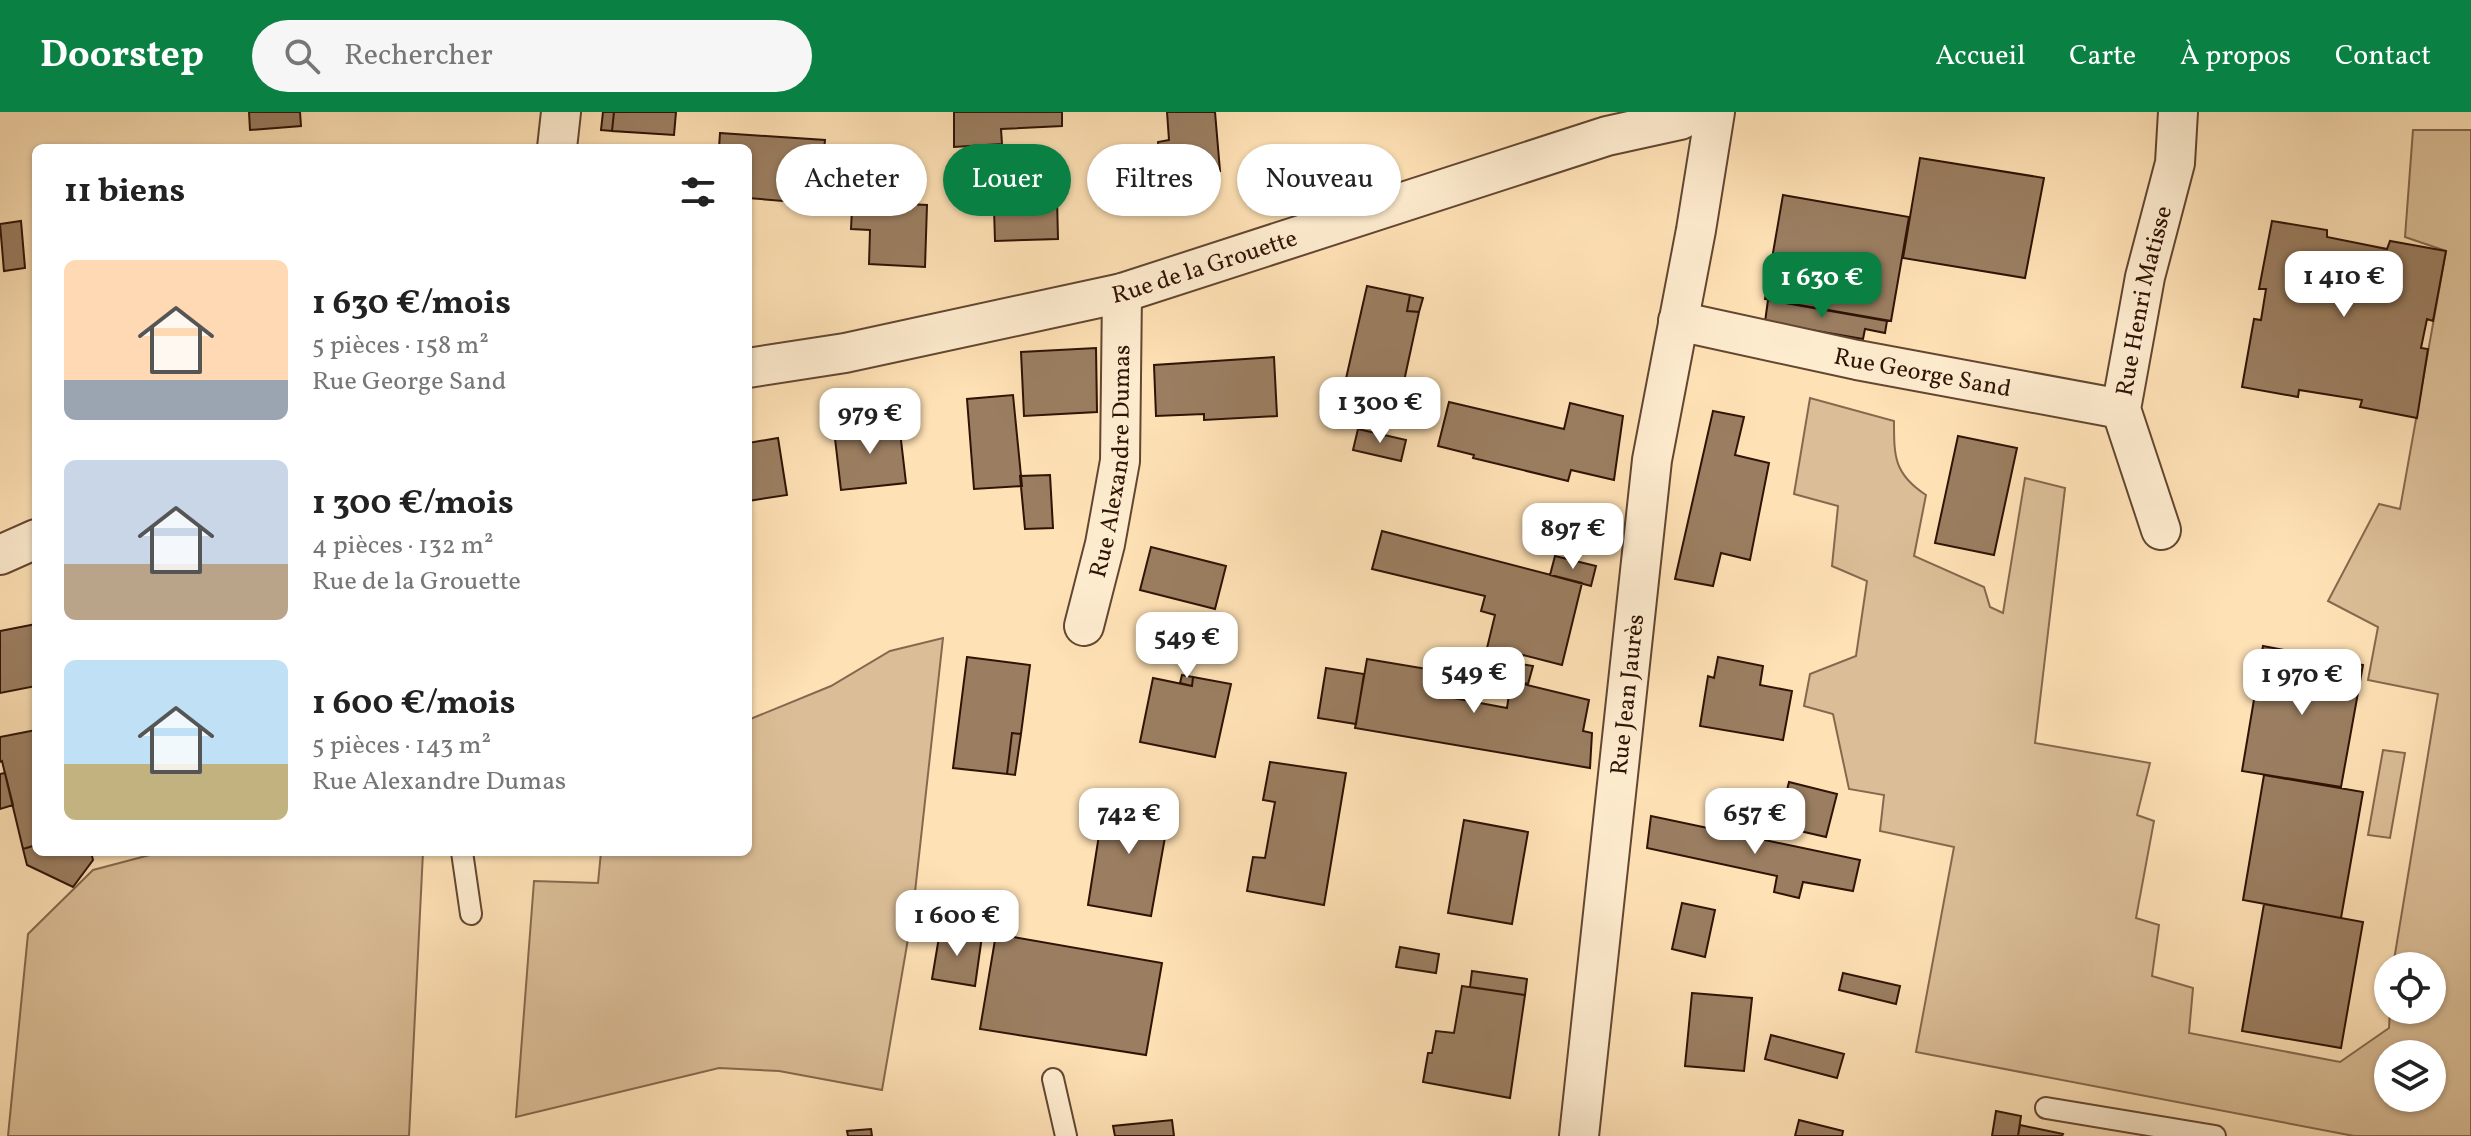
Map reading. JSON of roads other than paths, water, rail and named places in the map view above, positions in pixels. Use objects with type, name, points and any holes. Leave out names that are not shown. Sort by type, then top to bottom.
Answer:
[{"type":"street","points":[[557,144],[561,112]]},
{"type":"street","name":"Rue de la Grouette","points":[[752,367],[845,353],[1122,293],[1607,136],[1680,120],[1696,112]]},
{"type":"street","name":"Rue Jean Jaurès","points":[[1579,1136],[1652,460],[1715,112]]},
{"type":"street","name":"Rue Henri Matisse","points":[[2161,530],[2121,409],[2145,277],[2175,163],[2178,112]]},
{"type":"street","name":"Rue Alexandre Dumas","points":[[1084,626],[1105,544],[1120,461],[1122,293]]},
{"type":"street","name":"Rue George Sand","points":[[1678,321],[1857,360],[2121,409]]},
{"type":"street","points":[[0,555],[32,541]]},
{"type":"lane","points":[[463,856],[471,914]]},
{"type":"lane","points":[[1053,1079],[1066,1136]]},
{"type":"lane","points":[[2046,1108],[2215,1136]]}]
